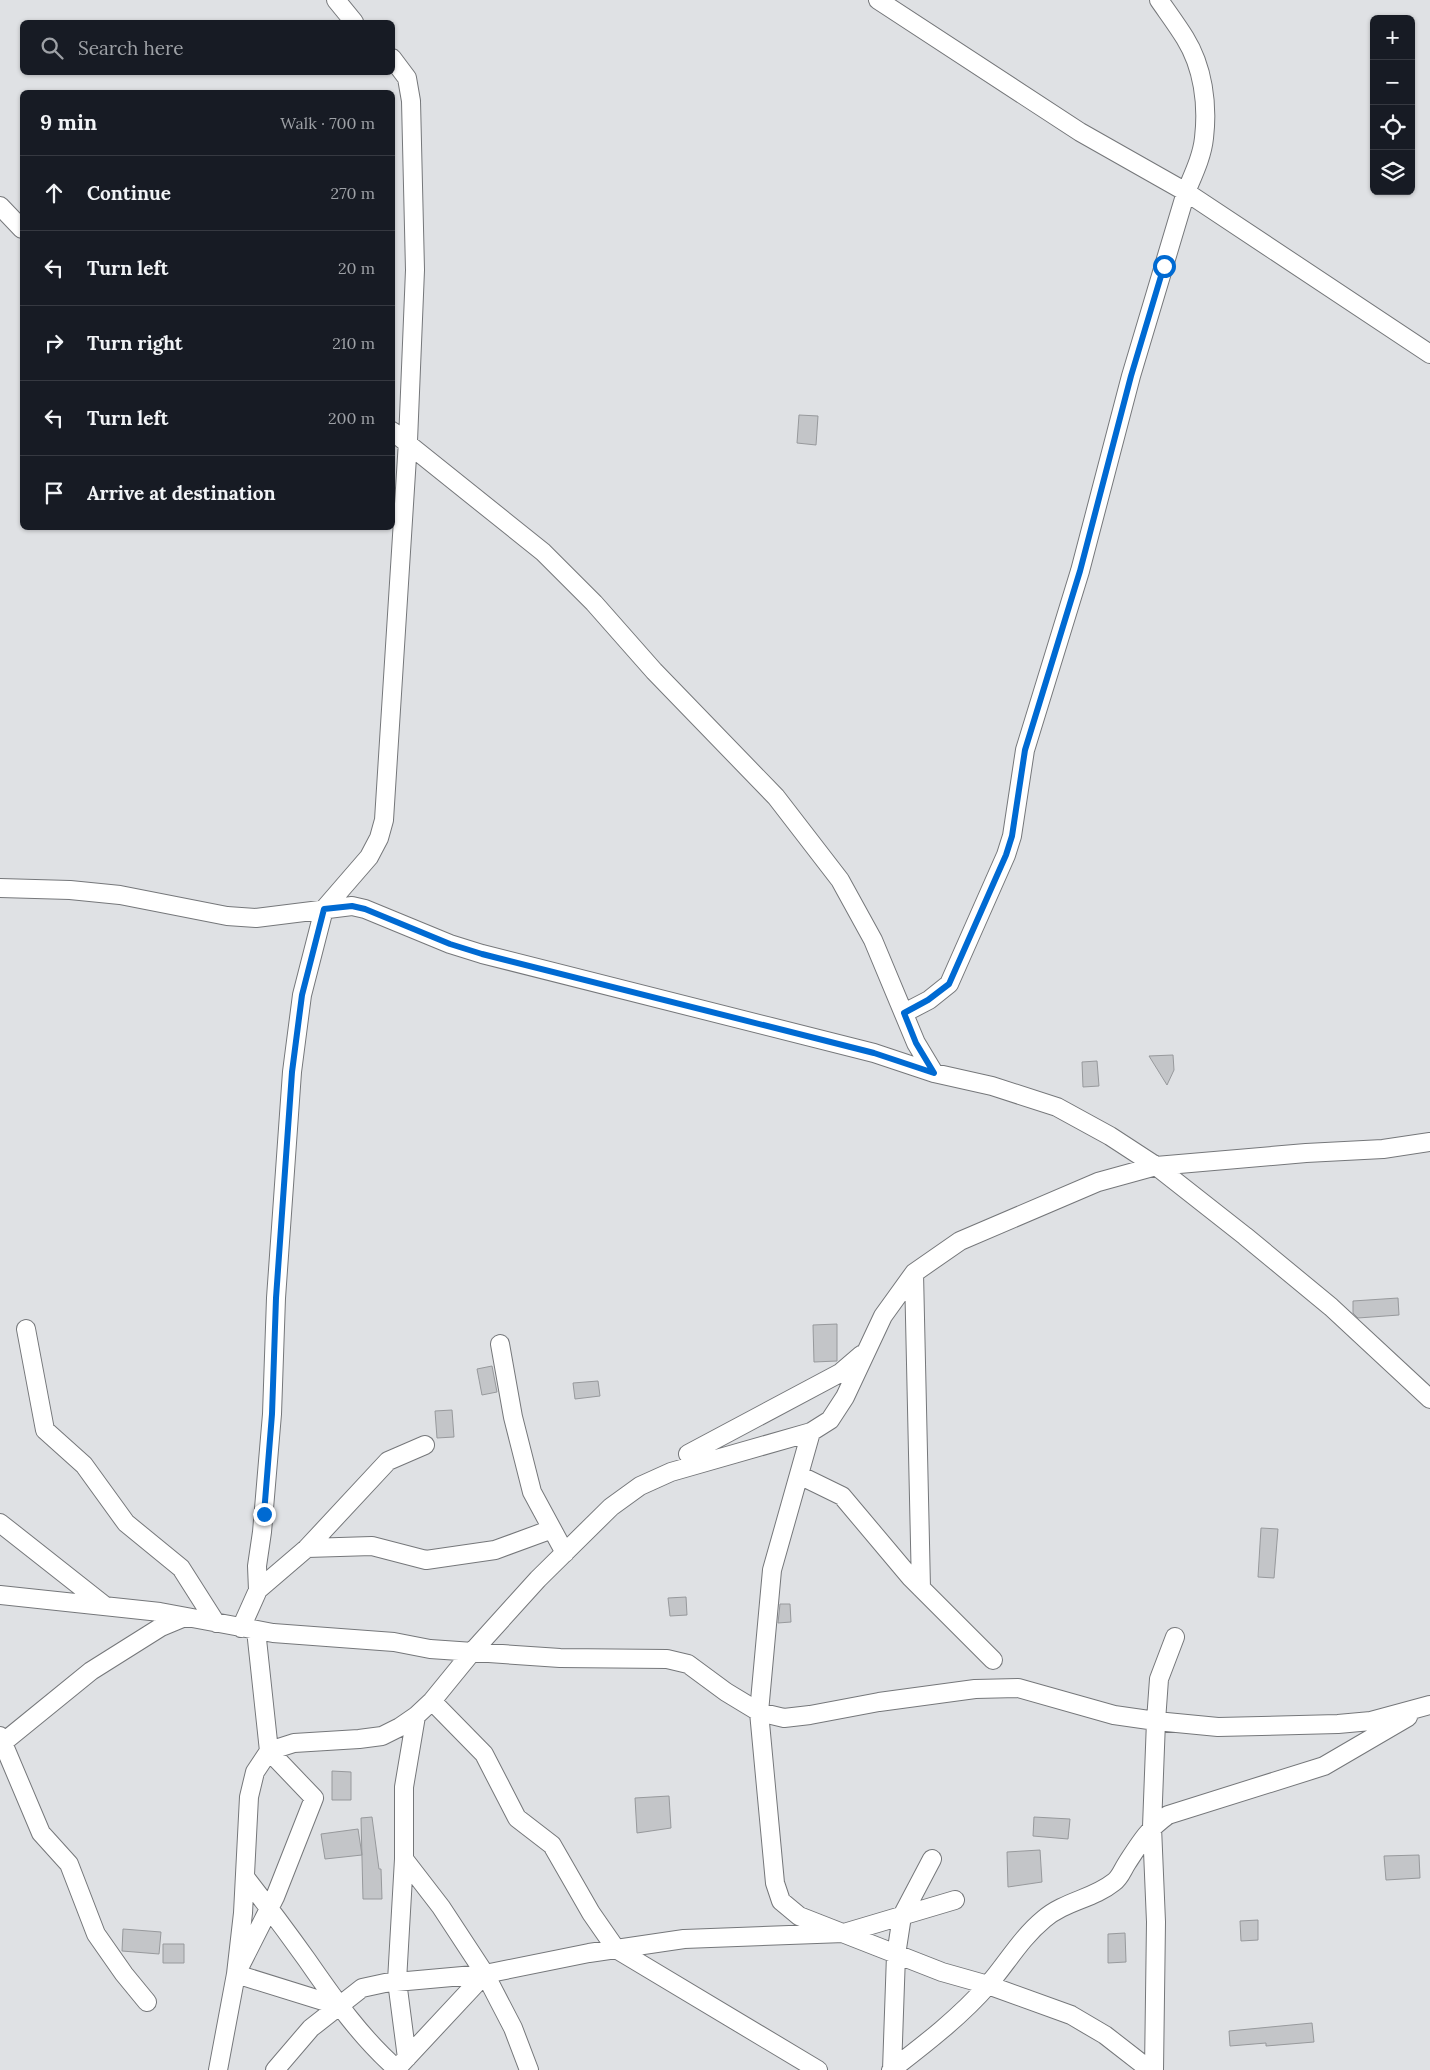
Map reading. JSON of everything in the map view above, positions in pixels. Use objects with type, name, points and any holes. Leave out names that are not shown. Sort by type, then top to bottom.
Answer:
[{"type":"street","points":[[336,0],[352,20]]},
{"type":"street","points":[[878,0],[1080,132],[1186,192],[1284,259],[1430,354]]},
{"type":"street","points":[[904,1013],[928,1000],[949,984],[1006,855],[1012,836],[1025,750],[1080,571],[1131,376],[1186,192],[1197,165],[1204,139],[1205,105],[1199,67],[1186,39],[1159,0]]},
{"type":"street","points":[[236,1974],[270,1908],[314,1798],[269,1751],[249,1629],[258,1590],[257,1566],[263,1523],[272,1414],[276,1298],[292,1072],[302,995],[324,909],[369,857],[379,838],[384,820],[408,441],[415,270],[410,101],[407,78],[395,62]]},
{"type":"street","points":[[0,206],[20,227]]},
{"type":"street","points":[[395,432],[543,552],[594,603],[654,671],[776,797],[840,880],[873,940],[916,1043],[934,1073]]},
{"type":"street","points":[[0,888],[70,890],[120,895],[227,916],[256,918],[352,906],[365,909],[450,944],[482,954],[874,1053],[934,1073],[992,1086],[1057,1107],[1110,1136],[1156,1166],[1331,1307],[1430,1398]]},
{"type":"street","points":[[218,2070],[236,1974],[243,1913],[249,1797],[255,1772],[269,1751],[294,1743],[382,1736],[416,1716],[432,1701],[472,1652],[538,1579],[611,1507],[640,1486],[670,1472],[810,1432],[830,1420],[845,1397],[883,1316],[914,1273],[960,1241],[1098,1182],[1156,1166],[1306,1153],[1382,1149],[1430,1142]]},
{"type":"street","points":[[914,1273],[921,1588]]},
{"type":"street","points":[[26,1329],[45,1430],[84,1465],[126,1523],[181,1568],[216,1623]]},
{"type":"street","points":[[500,1344],[512,1417],[532,1492],[565,1552]]},
{"type":"street","points":[[688,1454],[840,1373],[866,1350]]},
{"type":"street","points":[[810,1432],[772,1570],[759,1712],[775,1882],[781,1901],[799,1916],[896,1955],[1071,2015],[1105,2035],[1150,2070]]},
{"type":"street","points":[[258,1590],[307,1548],[388,1461],[425,1445]]},
{"type":"street","points":[[799,1475],[842,1496],[921,1588],[993,1660]]},
{"type":"street","points":[[0,1523],[104,1605]]},
{"type":"street","points":[[307,1548],[372,1546],[426,1560],[495,1550],[544,1532]]},
{"type":"street","points":[[0,1595],[104,1605],[292,1635],[394,1642],[430,1649],[560,1658],[667,1659],[688,1664],[726,1692],[759,1712],[784,1718],[879,1702],[975,1689],[1018,1688],[1114,1715],[1218,1727],[1338,1724],[1371,1720],[1429,1705]]},
{"type":"street","points":[[147,2002],[124,1974],[96,1934],[69,1864],[41,1833],[1,1741],[91,1671],[161,1628],[185,1617]]},
{"type":"street","points":[[1154,2070],[1156,1922],[1152,1827],[1156,1721],[1159,1679],[1175,1637]]},
{"type":"street","points":[[432,1701],[484,1754],[517,1818],[552,1845],[591,1913],[616,1949],[818,2070]]},
{"type":"street","points":[[891,2070],[924,2045],[988,1985],[1016,1947],[1045,1918],[1070,1903],[1100,1892],[1116,1881],[1152,1827],[1168,1815],[1324,1766],[1429,1705]]},
{"type":"street","points":[[399,2067],[397,1981],[404,1860],[404,1787],[416,1716]]},
{"type":"street","points":[[891,2070],[896,1955],[902,1916],[932,1859]]},
{"type":"street","points":[[404,1860],[441,1907],[485,1974],[514,2028],[528,2070]]},
{"type":"street","points":[[245,1877],[270,1908],[339,2006],[384,2058],[399,2067]]},
{"type":"street","points":[[276,2070],[311,2028],[362,1988],[397,1981],[485,1974],[616,1949],[684,1939],[844,1933],[955,1900]]},
{"type":"street","points":[[236,1974],[339,2006]]},
{"type":"street","points":[[399,2067],[485,1974]]},
{"type":"building","points":[[799,415],[818,416],[816,445],[797,443]]},
{"type":"building","points":[[1173,1055],[1174,1070],[1167,1085],[1149,1056]]},
{"type":"building","points":[[1097,1061],[1099,1086],[1083,1087],[1082,1062]]},
{"type":"building","points":[[1398,1298],[1399,1315],[1358,1318],[1353,1313],[1353,1301]]},
{"type":"building","points":[[837,1324],[837,1361],[814,1362],[813,1325]]},
{"type":"building","points":[[492,1366],[497,1392],[482,1395],[477,1369]]},
{"type":"building","points":[[598,1381],[600,1396],[575,1399],[573,1383]]},
{"type":"building","points":[[452,1410],[454,1437],[437,1438],[435,1411]]},
{"type":"building","points":[[1261,1528],[1278,1529],[1274,1578],[1258,1577]]},
{"type":"building","points":[[686,1597],[687,1615],[670,1616],[668,1598]]},
{"type":"building","points":[[780,1604],[790,1604],[791,1622],[778,1623]]},
{"type":"building","points":[[332,1771],[351,1772],[351,1800],[332,1800]]},
{"type":"building","points":[[669,1796],[671,1828],[637,1833],[635,1798]]},
{"type":"building","points":[[372,1817],[379,1869],[381,1869],[382,1899],[363,1899],[361,1818]]},
{"type":"building","points":[[1034,1817],[1070,1819],[1068,1839],[1033,1836]]},
{"type":"building","points":[[358,1829],[362,1855],[325,1859],[321,1834]]},
{"type":"building","points":[[1040,1850],[1042,1882],[1008,1887],[1007,1852]]},
{"type":"building","points":[[1419,1855],[1420,1878],[1386,1880],[1384,1856]]},
{"type":"building","points":[[1258,1920],[1258,1940],[1241,1941],[1240,1921]]},
{"type":"building","points":[[123,1929],[161,1932],[159,1954],[122,1951]]},
{"type":"building","points":[[1125,1933],[1126,1962],[1108,1963],[1108,1934]]},
{"type":"building","points":[[163,1944],[184,1944],[184,1963],[163,1963]]},
{"type":"building","points":[[1312,2023],[1314,2042],[1266,2046],[1266,2043],[1230,2046],[1229,2031]]},
{"type":"route","points":[[264,1514],[272,1414],[276,1298],[292,1072],[302,995],[324,909],[352,906],[365,909],[450,944],[482,954],[874,1053],[934,1073],[916,1043],[904,1013],[940,993],[949,984],[1006,855],[1012,836],[1025,750],[1080,571],[1131,376],[1164,266]]}]
